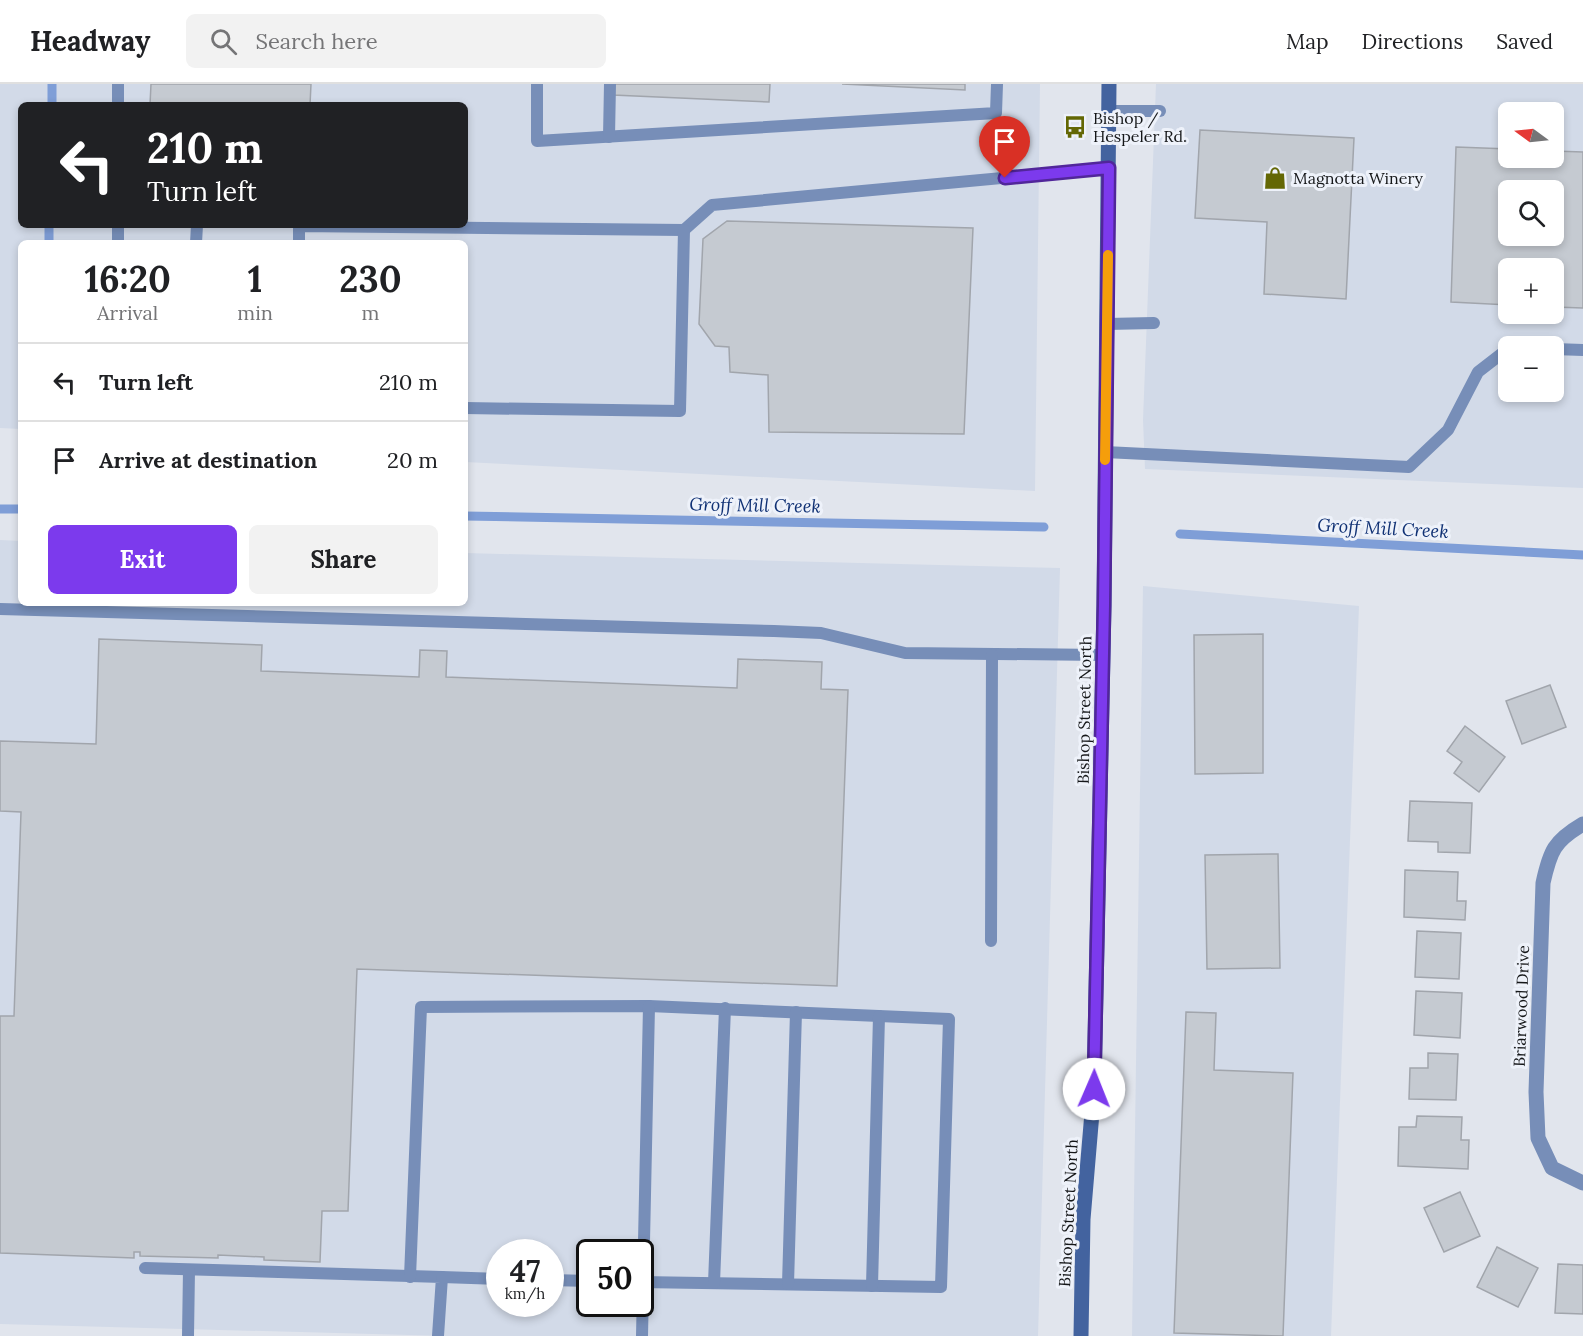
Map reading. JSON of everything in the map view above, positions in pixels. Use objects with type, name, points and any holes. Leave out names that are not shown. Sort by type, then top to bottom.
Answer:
[{"type":"main road","name":"Bishop Street North","points":[[1081,1336],[1083,1220],[1094,1089],[1103,655],[1109,84]]},
{"type":"street","name":"Briarwood Drive","points":[[1583,824],[1564,835],[1548,857],[1543,883],[1536,1092],[1538,1138],[1552,1168],[1583,1183]]},
{"type":"lane","points":[[118,84],[118,102]]},
{"type":"lane","points":[[537,84],[537,141],[996,113],[997,84]]},
{"type":"lane","points":[[609,137],[610,84]]},
{"type":"lane","points":[[1109,111],[1160,111]]},
{"type":"lane","points":[[468,228],[684,230],[712,205],[1109,168]]},
{"type":"lane","points":[[468,408],[680,411],[684,230]]},
{"type":"lane","points":[[1107,324],[1154,323]]},
{"type":"lane","points":[[1564,349],[1583,350]]},
{"type":"lane","points":[[1105,452],[1409,467],[1448,430],[1478,372],[1498,357]]},
{"type":"lane","points":[[0,609],[774,631],[821,633],[905,654],[1103,655]]},
{"type":"lane","points":[[991,941],[992,655]]},
{"type":"lane","points":[[410,1276],[421,1006],[649,1006],[949,1019],[941,1287],[654,1282]]},
{"type":"lane","points":[[643,1239],[649,1006]]},
{"type":"lane","points":[[714,1283],[724,1008]]},
{"type":"lane","points":[[788,1284],[796,1012]]},
{"type":"lane","points":[[872,1286],[879,1016]]},
{"type":"lane","points":[[145,1269],[486,1279]]},
{"type":"lane","points":[[188,1336],[189,1270]]},
{"type":"lane","points":[[438,1336],[442,1277]]},
{"type":"lane","points":[[642,1317],[642,1336]]},
{"type":"shaded area","points":[[0,84],[1040,84],[1035,491],[468,462],[468,240],[18,240],[18,429],[0,428]]},
{"type":"shaded area","points":[[1156,84],[1583,84],[1583,488],[1145,469],[1143,420]]},
{"type":"shaded area","points":[[0,540],[18,541],[18,606],[468,606],[468,553],[1060,568],[1038,1336],[446,1336],[0,1324]]},
{"type":"shaded area","points":[[1143,586],[1359,606],[1331,1336],[1132,1336]]},
{"type":"building","points":[[151,84],[311,84],[310,102],[150,102]]},
{"type":"building","points":[[614,84],[770,84],[769,102],[613,95]]},
{"type":"building","points":[[842,84],[965,84],[965,90]]},
{"type":"building","name":"Magnotta Winery","points":[[1200,130],[1354,138],[1346,299],[1264,294],[1267,222],[1195,218]]},
{"type":"building","points":[[1456,147],[1498,149],[1498,168],[1564,168],[1564,151],[1583,152],[1583,308],[1564,307],[1564,258],[1498,258],[1498,304],[1451,302]]},
{"type":"building","points":[[727,221],[973,228],[964,434],[769,432],[768,375],[730,372],[729,347],[715,346],[699,324],[703,239]]},
{"type":"building","points":[[1263,634],[1263,773],[1195,774],[1194,635]]},
{"type":"building","points":[[99,639],[262,645],[261,671],[419,677],[420,650],[447,651],[446,677],[737,688],[738,659],[822,662],[821,689],[848,690],[837,986],[357,969],[348,1211],[322,1211],[320,1262],[264,1260],[264,1257],[218,1255],[218,1258],[140,1256],[140,1252],[134,1252],[134,1258],[0,1253],[0,1016],[14,1016],[21,812],[0,811],[0,741],[96,744]]},
{"type":"building","points":[[1550,685],[1566,727],[1522,744],[1506,701]]},
{"type":"building","points":[[1465,726],[1505,757],[1479,792],[1454,773],[1462,762],[1447,751]]},
{"type":"building","points":[[1410,801],[1472,803],[1470,853],[1438,852],[1438,842],[1408,841]]},
{"type":"building","points":[[1278,854],[1280,968],[1207,969],[1205,855]]},
{"type":"building","points":[[1405,870],[1458,872],[1457,901],[1466,901],[1465,920],[1404,917]]},
{"type":"building","points":[[1417,931],[1461,933],[1459,979],[1415,977]]},
{"type":"building","points":[[1416,991],[1462,993],[1460,1038],[1414,1035]]},
{"type":"building","points":[[1186,1012],[1216,1013],[1214,1070],[1293,1073],[1283,1336],[1174,1333]]},
{"type":"building","points":[[1428,1053],[1458,1054],[1456,1100],[1409,1099],[1410,1068],[1428,1068]]},
{"type":"building","points":[[1417,1116],[1462,1117],[1461,1140],[1469,1140],[1468,1169],[1398,1166],[1399,1127],[1416,1127]]},
{"type":"building","points":[[1460,1192],[1480,1236],[1444,1252],[1424,1208]]},
{"type":"building","points":[[1497,1247],[1538,1268],[1518,1307],[1477,1287]]},
{"type":"building","points":[[1558,1264],[1583,1265],[1583,1314],[1555,1313]]},
{"type":"waterway","points":[[52,84],[52,102]]},
{"type":"waterway","points":[[49,228],[49,240]]},
{"type":"waterway","name":"Groff Mill Creek","points":[[0,509],[18,509]]},
{"type":"waterway","name":"Groff Mill Creek","points":[[468,516],[1044,527]]},
{"type":"waterway","name":"Groff Mill Creek","points":[[1180,534],[1583,555]]},
{"type":"slow traffic","points":[[1105,460],[1108,255]]},
{"type":"place","name":"Bishop / Hespeler Rd.","points":[[1075,127]]},
{"type":"place","name":"Magnotta Winery","points":[[1275,178]]},
{"type":"route","points":[[1005,178],[1109,168],[1104,605],[1094,1089]]}]
